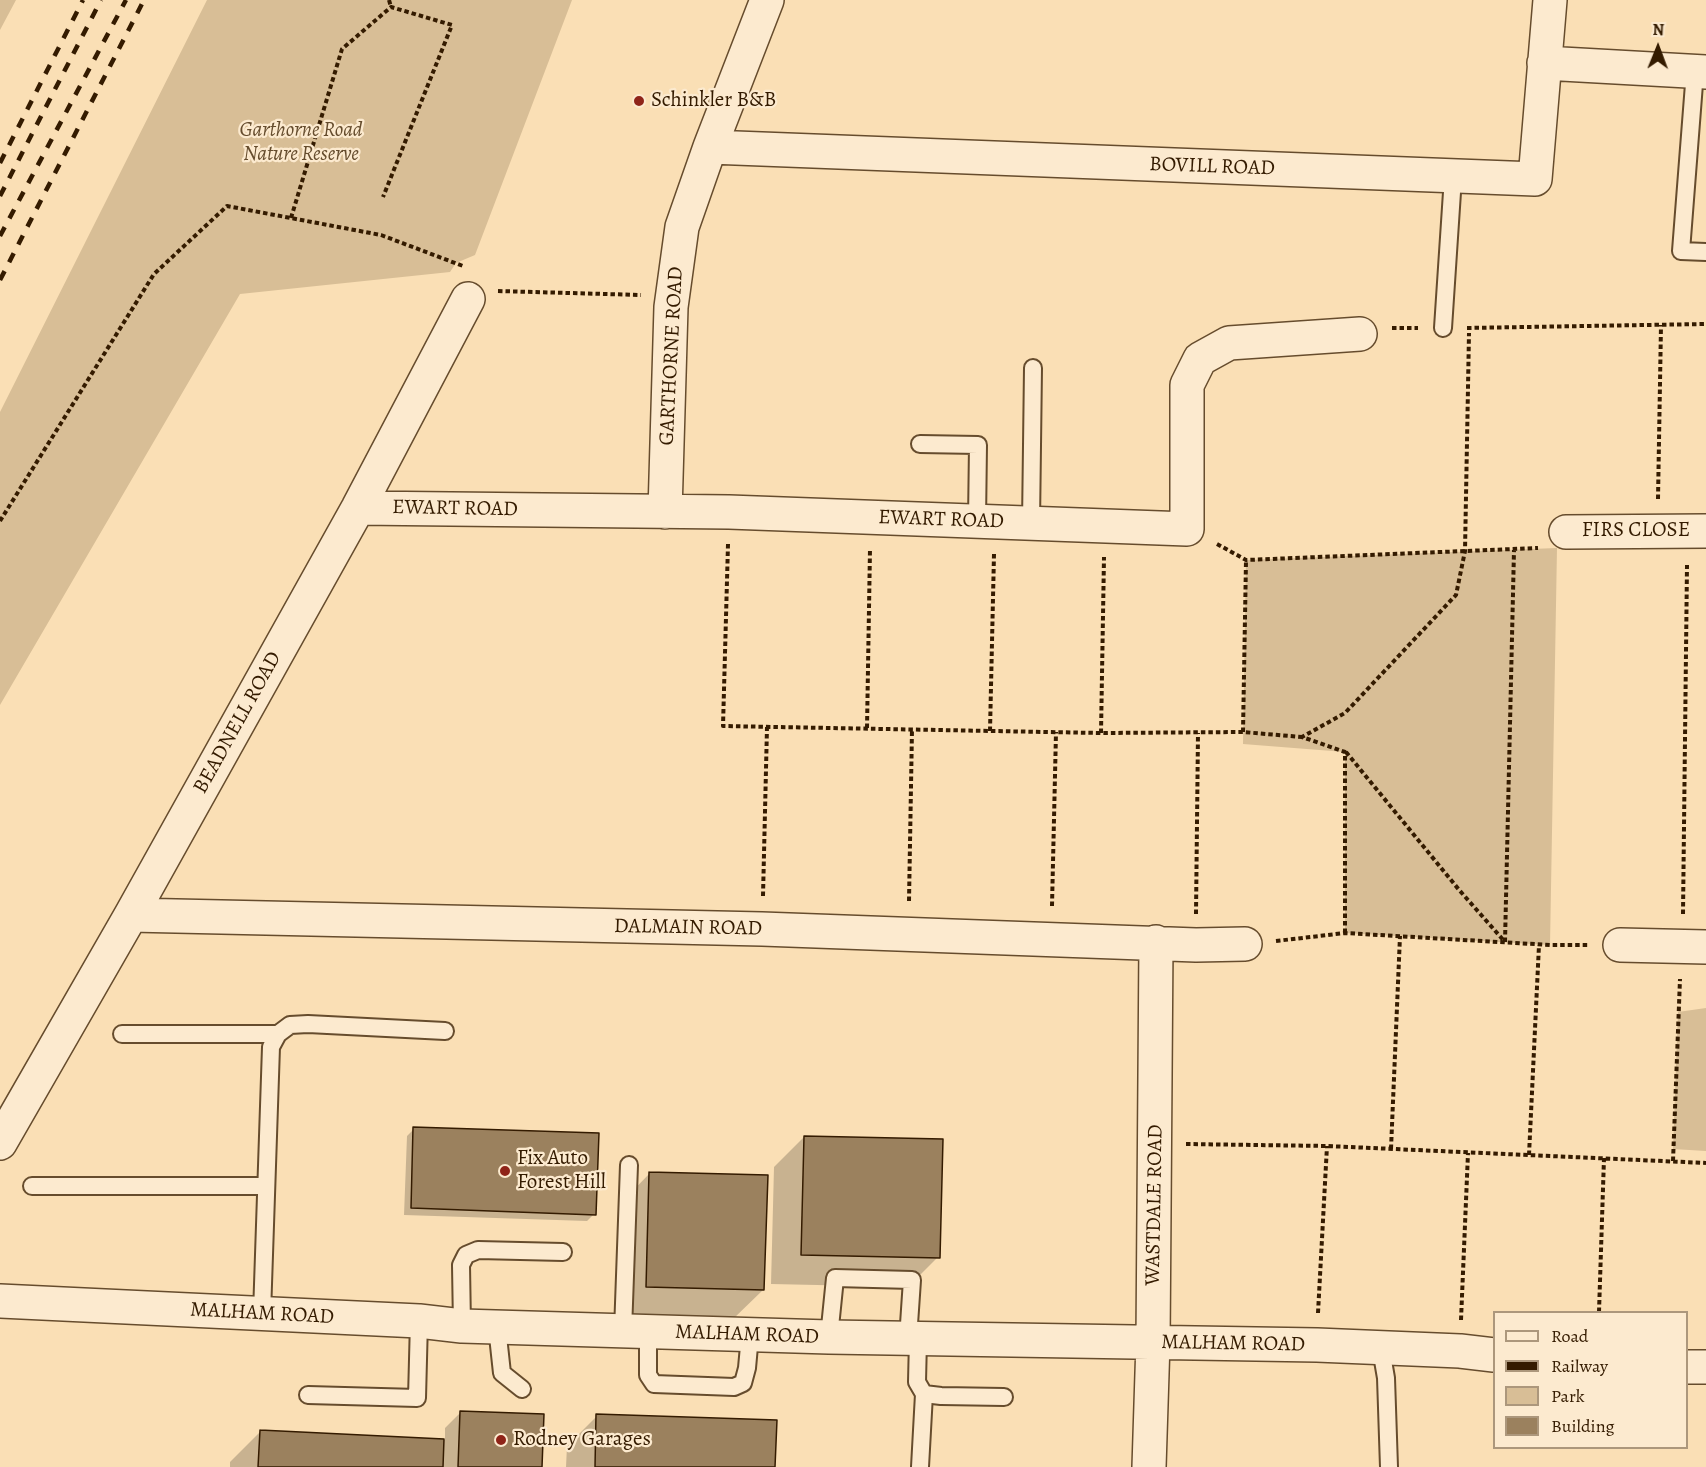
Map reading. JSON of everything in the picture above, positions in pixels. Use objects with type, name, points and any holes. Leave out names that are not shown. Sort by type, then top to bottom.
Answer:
[{"type":"street","name":"GARTHORNE ROAD","points":[[665,512],[673,296],[682,227],[710,147],[767,0]]},
{"type":"street","name":"BOVILL ROAD","points":[[710,147],[1535,179],[1550,0]]},
{"type":"street","points":[[1544,63],[1700,71]]},
{"type":"street","name":"BEADNELL ROAD","points":[[0,1143],[131,915],[358,508],[468,299]]},
{"type":"street","points":[[1187,528],[1187,385],[1200,359],[1229,343],[1360,334]]},
{"type":"street","name":"EWART ROAD","points":[[358,508],[729,512],[1187,528]]},
{"type":"street","name":"FIRS CLOSE","points":[[1566,532],[1684,531]]},
{"type":"street","name":"DALMAIN ROAD","points":[[131,915],[762,929],[1196,945],[1245,944]]},
{"type":"street","name":"WASTDALE ROAD","points":[[1149,1467],[1153,1342],[1156,942]]},
{"type":"street","points":[[1620,945],[1694,947]]},
{"type":"street","name":"MALHAM ROAD","points":[[0,1301],[419,1321],[462,1326],[913,1339],[1317,1345],[1460,1351],[1493,1355]]},
{"type":"street","points":[[1688,1367],[1706,1367]]},
{"type":"lane","points":[[1700,71],[1681,251],[1706,252]]},
{"type":"lane","points":[[1443,328],[1453,177]]},
{"type":"lane","points":[[1031,523],[1033,368]]},
{"type":"lane","points":[[920,444],[978,445],[986,521]]},
{"type":"lane","points":[[262,1314],[272,1047],[278,1034],[290,1025],[308,1024],[445,1031]]},
{"type":"lane","points":[[122,1034],[278,1034]]},
{"type":"lane","points":[[629,1165],[636,1331],[648,1374],[654,1384],[734,1387],[743,1383],[750,1335]]},
{"type":"lane","points":[[32,1186],[266,1186]]},
{"type":"lane","points":[[462,1326],[461,1265],[466,1255],[478,1250],[563,1252]]},
{"type":"lane","points":[[829,1337],[835,1278],[912,1280],[913,1339],[917,1382],[924,1394],[920,1467]]},
{"type":"lane","points":[[308,1395],[417,1398],[419,1321]]},
{"type":"lane","points":[[497,1327],[502,1372],[522,1389]]},
{"type":"lane","points":[[1381,1348],[1386,1378],[1389,1467]]},
{"type":"lane","points":[[924,1394],[1005,1397]]},
{"type":"path","points":[[389,0],[391,7]]},
{"type":"path","points":[[383,197],[452,25],[391,7]]},
{"type":"path","points":[[291,218],[342,49],[391,7]]},
{"type":"path","points":[[0,521],[154,274],[227,206],[381,235],[456,263],[463,266],[468,299],[492,291],[673,296]]},
{"type":"path","points":[[1360,334],[1378,328],[1706,324]]},
{"type":"path","points":[[1661,325],[1684,531],[1694,947],[1678,1012],[1673,1161]]},
{"type":"path","points":[[1302,737],[1345,713],[1456,595],[1465,551],[1470,328]]},
{"type":"path","points":[[729,512],[723,726],[1101,733],[1243,732],[1302,737],[1345,752],[1505,942]]},
{"type":"path","points":[[867,728],[871,517]]},
{"type":"path","points":[[986,521],[990,731]]},
{"type":"path","points":[[1101,733],[1104,525]]},
{"type":"path","points":[[1187,528],[1246,560],[1557,548],[1566,532]]},
{"type":"path","points":[[1505,942],[1514,550]]},
{"type":"path","points":[[1243,732],[1246,560]]},
{"type":"path","points":[[762,929],[767,727]]},
{"type":"path","points":[[908,935],[912,729]]},
{"type":"path","points":[[1051,940],[1056,732]]},
{"type":"path","points":[[1196,945],[1198,733]]},
{"type":"path","points":[[1345,752],[1345,933]]},
{"type":"path","points":[[1245,944],[1345,933],[1539,945],[1620,945]]},
{"type":"path","points":[[1391,1149],[1400,936]]},
{"type":"path","points":[[1529,1155],[1539,945]]},
{"type":"path","points":[[1155,1144],[1327,1146],[1706,1163]]},
{"type":"path","points":[[1317,1345],[1327,1146]]},
{"type":"path","points":[[1460,1351],[1468,1153]]},
{"type":"path","points":[[1599,1311],[1604,1158]]},
{"type":"green space","points":[[0,0],[16,0],[0,30]]},
{"type":"green space","name":"Garthorne Road Nature Reserve","points":[[207,0],[572,0],[475,255],[456,263],[450,272],[240,294],[0,705],[0,412]]},
{"type":"green space","points":[[1557,548],[1550,945],[1345,933],[1345,752],[1243,744],[1246,560]]},
{"type":"green space","points":[[1706,1008],[1706,1151],[1673,1149],[1678,1012]]},
{"type":"building","name":"Fix Auto Forest Hill","points":[[413,1127],[599,1133],[596,1215],[411,1208]]},
{"type":"building","points":[[804,1136],[943,1139],[940,1258],[801,1255]]},
{"type":"building","points":[[649,1172],[768,1175],[764,1290],[646,1287]]},
{"type":"building","name":"Rodney Garages","points":[[460,1411],[544,1414],[542,1467],[458,1467]]},
{"type":"building","points":[[596,1414],[777,1420],[775,1467],[595,1467]]},
{"type":"building","points":[[260,1430],[444,1439],[443,1467],[258,1467]]},
{"type":"railway","points":[[0,163],[83,0]]},
{"type":"railway","points":[[0,196],[101,0]]},
{"type":"railway","points":[[0,236],[126,0]]},
{"type":"railway","points":[[0,280],[144,0]]},
{"type":"place","name":"Schinkler B&B","points":[[639,101]]},
{"type":"place","name":"Fix Auto Forest Hill","points":[[505,1171]]},
{"type":"place","name":"Rodney Garages","points":[[501,1440]]}]
